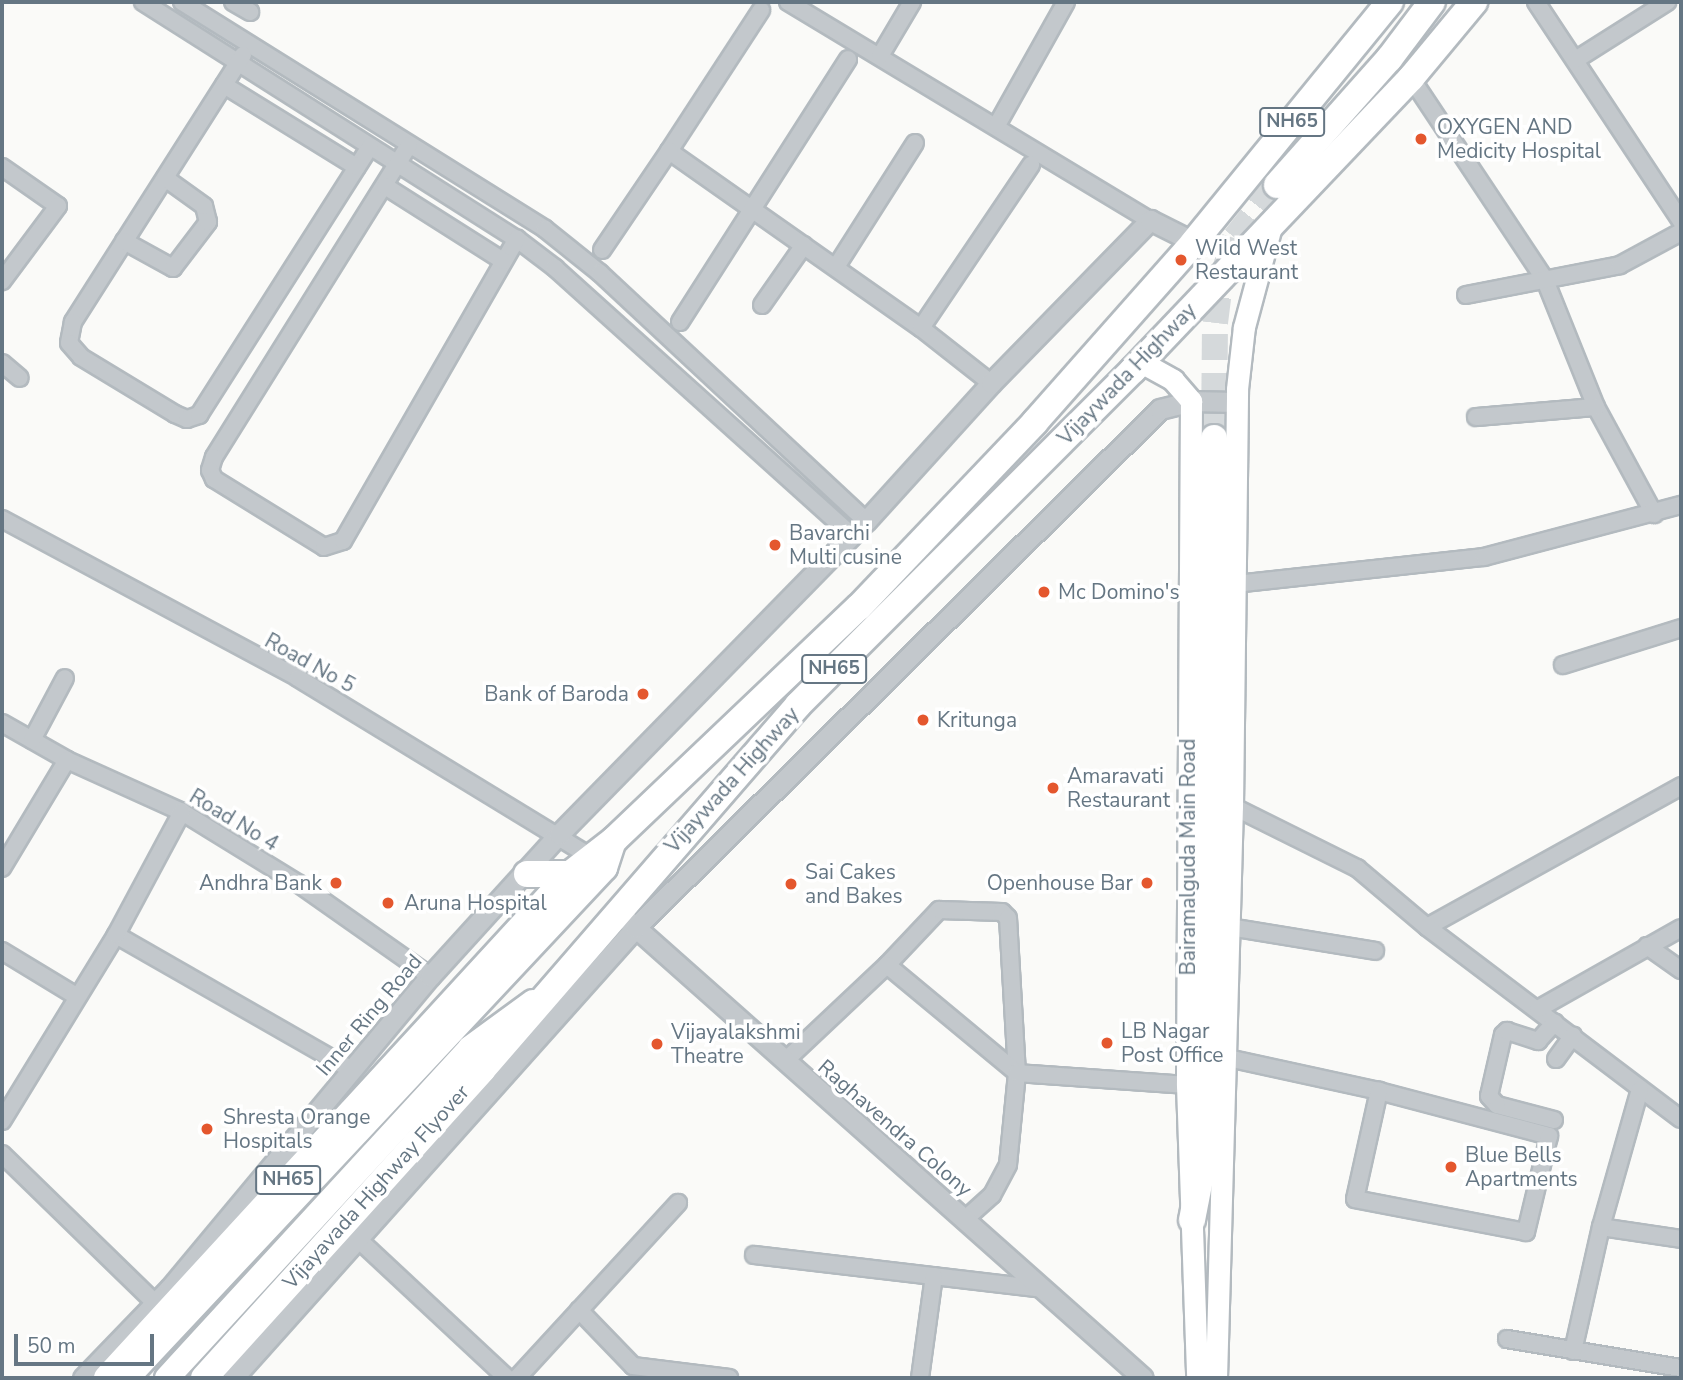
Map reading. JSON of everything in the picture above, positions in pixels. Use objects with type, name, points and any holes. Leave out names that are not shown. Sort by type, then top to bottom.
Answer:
[{"type":"highway","name":"NH65","points":[[1194,242],[1390,2]]},
{"type":"highway","points":[[1277,185],[1389,59],[1432,2]]},
{"type":"highway","name":"Vijaywada Highway","points":[[545,994],[627,919],[798,705],[1141,362],[1411,78],[1474,2]]},
{"type":"highway","name":"Vijaywada Highway","points":[[570,874],[614,840],[915,550],[1194,242]]},
{"type":"highway","points":[[1192,1220],[1206,1148],[1214,438]]},
{"type":"highway","points":[[527,874],[570,874]]},
{"type":"highway","name":"NH65","points":[[107,1378],[570,874]]},
{"type":"highway","name":"Vijayavada Highway Flyover","points":[[204,1378],[545,994]]},
{"type":"main road","points":[[1216,1378],[1232,806],[1236,402],[1244,327],[1271,224]]},
{"type":"main road","points":[[1141,362],[1173,380],[1191,401]]},
{"type":"main road","name":"Bairamalguda Main Road","points":[[1191,401],[1187,1084],[1197,1378]]},
{"type":"main road","name":"Vijaywada Highway","points":[[127,1378],[605,868],[614,840]]},
{"type":"main road","name":"Vijaywada Highway","points":[[167,1378],[470,1048],[545,994]]},
{"type":"street","points":[[143,2],[517,239],[550,264],[859,528]]},
{"type":"street","points":[[182,2],[564,245],[859,528]]},
{"type":"street","points":[[233,2],[250,12]]},
{"type":"street","points":[[788,2],[997,125],[1150,220],[1194,242]]},
{"type":"street","points":[[880,55],[912,2]]},
{"type":"street","points":[[997,125],[1066,2]]},
{"type":"street","points":[[1536,2],[1577,58],[1681,221]]},
{"type":"street","points":[[1577,58],[1667,2]]},
{"type":"street","points":[[602,250],[761,10]]},
{"type":"street","points":[[250,45],[73,322],[69,343],[81,357],[187,419],[199,415],[370,147]]},
{"type":"street","points":[[680,322],[848,59]]},
{"type":"street","points":[[1411,78],[1545,280],[1596,407],[1654,514]]},
{"type":"street","points":[[225,85],[357,167]]},
{"type":"street","points":[[836,267],[915,143]]},
{"type":"street","points":[[409,145],[214,457],[210,470],[214,479],[324,547],[343,541],[517,239]]},
{"type":"street","points":[[669,151],[921,328],[991,383]]},
{"type":"street","points":[[921,328],[1031,165]]},
{"type":"street","points":[[2,167],[58,206],[2,281]]},
{"type":"street","points":[[124,241],[173,268],[208,222],[204,205],[165,178]]},
{"type":"street","points":[[385,186],[503,261]]},
{"type":"street","name":"Inner Ring Road","points":[[83,1378],[155,1303],[430,976],[527,874],[559,834],[859,528],[991,383],[1150,220]]},
{"type":"street","points":[[1466,295],[1620,265],[1681,232]]},
{"type":"street","points":[[550,264],[564,245]]},
{"type":"street","points":[[762,305],[804,245]]},
{"type":"street","points":[[2,363],[20,378]]},
{"type":"street","points":[[233,1378],[358,1239],[627,919],[1160,409],[1191,401],[1236,402]]},
{"type":"street","points":[[1476,417],[1596,407]]},
{"type":"street","points":[[1235,584],[1484,557],[1681,505]]},
{"type":"street","name":"Road No 5","points":[[2,519],[298,678],[559,834],[590,856]]},
{"type":"street","points":[[1563,665],[1681,628]]},
{"type":"street","points":[[32,740],[65,678]]},
{"type":"street","name":"Road No 4","points":[[2,723],[67,760],[182,812],[299,884],[430,976]]},
{"type":"street","points":[[2,868],[67,760]]},
{"type":"street","points":[[1427,927],[1681,786]]},
{"type":"street","points":[[1232,806],[1357,868],[1427,927],[1681,1119]]},
{"type":"street","points":[[2,1121],[6,1101],[116,935],[182,812]]},
{"type":"street","points":[[785,1061],[887,965],[939,910],[1002,912],[1008,918],[1017,1073],[1008,1165],[992,1195],[964,1220]]},
{"type":"street","name":"Raghavendra Colony","points":[[627,919],[1143,1378]]},
{"type":"street","points":[[1229,928],[1375,951]]},
{"type":"street","points":[[1538,1009],[1681,928]]},
{"type":"street","points":[[116,935],[352,1070]]},
{"type":"street","points":[[1647,946],[1681,970]]},
{"type":"street","points":[[2,951],[76,996]]},
{"type":"street","points":[[887,965],[1017,1073],[1187,1084]]},
{"type":"street","points":[[1554,1120],[1497,1105],[1489,1096],[1503,1035],[1507,1031],[1538,1041],[1555,1022]]},
{"type":"street","points":[[1556,1059],[1573,1036]]},
{"type":"street","points":[[1223,1058],[1379,1091],[1549,1136],[1526,1232],[1355,1199],[1379,1091]]},
{"type":"street","points":[[1573,1351],[1601,1227],[1640,1089]]},
{"type":"street","points":[[2,1154],[155,1303]]},
{"type":"street","points":[[517,1378],[678,1203]]},
{"type":"street","points":[[1601,1227],[1681,1238]]},
{"type":"street","points":[[358,1239],[508,1378]]},
{"type":"street","points":[[754,1255],[1043,1289]]},
{"type":"street","points":[[919,1378],[934,1276]]},
{"type":"street","points":[[579,1310],[633,1366],[729,1378]]},
{"type":"street","points":[[1507,1339],[1681,1368]]},
{"type":"tunnel","points":[[1214,438],[1215,323],[1220,285],[1235,238],[1277,185]]},
{"type":"place","name":"OXYGEN AND Medicity Hospital","points":[[1421,139]]},
{"type":"place","name":"Wild West Restaurant","points":[[1181,260]]},
{"type":"place","name":"Bavarchi Multi cusine","points":[[775,545]]},
{"type":"place","name":"Mc Domino's","points":[[1044,592]]},
{"type":"place","name":"Bank of Baroda","points":[[643,694]]},
{"type":"place","name":"Kritunga","points":[[923,720]]},
{"type":"place","name":"Amaravati Restaurant","points":[[1053,788]]},
{"type":"place","name":"Andhra Bank","points":[[336,883]]},
{"type":"place","name":"Openhouse Bar","points":[[1147,883]]},
{"type":"place","name":"Sai Cakes and Bakes","points":[[791,884]]},
{"type":"place","name":"Aruna Hospital","points":[[388,903]]},
{"type":"place","name":"LB Nagar Post Office","points":[[1107,1043]]},
{"type":"place","name":"Vijayalakshmi Theatre","points":[[657,1044]]},
{"type":"place","name":"Shresta Orange Hospitals","points":[[207,1129]]},
{"type":"place","name":"Blue Bells Apartments","points":[[1451,1167]]}]
